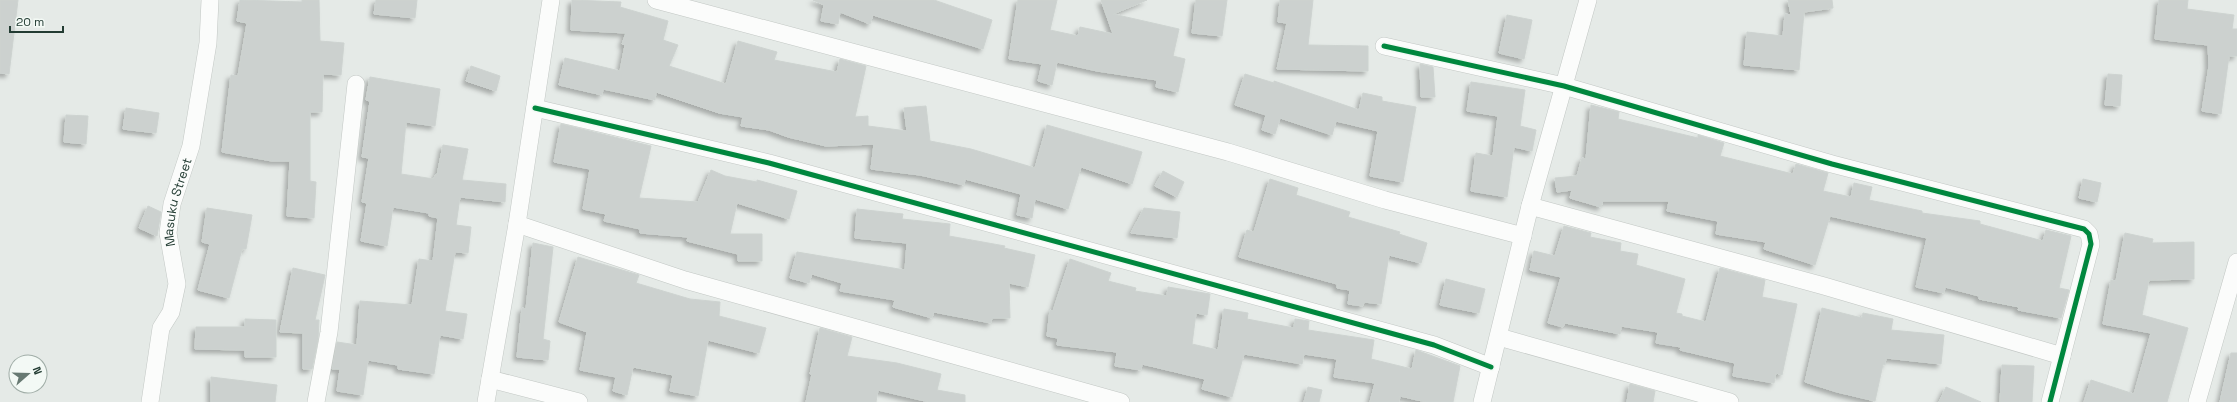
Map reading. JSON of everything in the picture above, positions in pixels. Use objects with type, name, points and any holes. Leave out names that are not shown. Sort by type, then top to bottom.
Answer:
[{"type":"street","name":"Masuku Street","points":[[150,402],[161,328],[171,312],[177,284],[168,233],[172,204],[191,146],[208,43],[210,0]]},
{"type":"street","points":[[486,402],[517,224],[551,0]]},
{"type":"street","points":[[656,0],[1212,148],[1385,200],[1524,236]]},
{"type":"street","points":[[1482,402],[1524,236],[1530,206],[1588,0]]},
{"type":"street","points":[[1384,46],[1564,86],[1832,164],[2084,230],[2089,234],[2091,244],[2050,402]]},
{"type":"street","points":[[316,402],[329,332],[356,84]]},
{"type":"street","points":[[535,108],[768,163],[1434,345],[1491,367]]},
{"type":"street","points":[[1530,206],[1824,286],[2062,356]]},
{"type":"street","points":[[517,224],[685,280],[1121,402]]},
{"type":"street","points":[[2197,402],[2237,262]]},
{"type":"street","points":[[1499,337],[1572,359],[1730,402]]},
{"type":"street","points":[[490,379],[579,402]]},
{"type":"building","points":[[0,0],[18,0],[9,74],[0,73]]},
{"type":"building","points":[[240,0],[302,2],[302,0],[319,0],[320,41],[344,43],[341,75],[323,74],[322,112],[310,112],[310,181],[316,182],[314,218],[287,216],[290,161],[272,161],[222,152],[231,75],[238,76],[247,23],[237,21]]},
{"type":"building","points":[[376,0],[417,0],[415,18],[374,14]]},
{"type":"building","points":[[572,0],[621,2],[620,7],[668,21],[663,40],[678,45],[669,66],[726,84],[738,41],[777,52],[774,60],[837,72],[840,59],[866,66],[855,117],[868,116],[868,126],[907,131],[904,108],[926,106],[930,141],[971,149],[1035,168],[1047,125],[1142,152],[1132,184],[1081,167],[1068,209],[1035,199],[1032,218],[1017,215],[1021,194],[965,179],[964,185],[920,175],[871,169],[874,144],[826,146],[788,137],[769,130],[741,126],[743,117],[719,113],[656,92],[655,100],[603,89],[602,95],[559,85],[565,58],[620,71],[625,45],[622,44],[626,33],[571,30]]},
{"type":"building","points":[[813,0],[934,0],[992,20],[983,49],[873,15],[870,24],[840,12],[838,24],[821,21],[824,5]]},
{"type":"building","points":[[1018,0],[1057,0],[1050,30],[1078,36],[1080,27],[1113,34],[1101,0],[1147,0],[1113,14],[1179,29],[1173,56],[1185,59],[1178,92],[1156,87],[1157,80],[1097,71],[1057,62],[1052,85],[1038,81],[1042,64],[1009,59]]},
{"type":"building","points":[[1196,0],[1227,0],[1222,36],[1192,33]]},
{"type":"building","points":[[1280,0],[1313,0],[1308,45],[1368,46],[1368,71],[1277,69],[1287,23],[1278,22]]},
{"type":"building","points":[[1788,0],[1832,0],[1833,8],[1804,12],[1799,70],[1744,65],[1747,32],[1783,36],[1785,14],[1791,15]]},
{"type":"building","points":[[2159,0],[2188,0],[2187,9],[2234,15],[2232,29],[2237,29],[2237,56],[2229,56],[2221,114],[2202,111],[2209,66],[2208,45],[2155,39]]},
{"type":"building","points":[[1507,15],[1532,20],[1524,59],[1499,53]]},
{"type":"building","points":[[1420,64],[1433,67],[1435,97],[1421,97]]},
{"type":"building","points":[[471,66],[500,76],[496,91],[466,81]]},
{"type":"building","points":[[1245,74],[1274,83],[1274,81],[1359,110],[1363,93],[1382,97],[1382,101],[1416,107],[1403,182],[1370,176],[1378,131],[1336,121],[1332,135],[1280,118],[1275,134],[1262,130],[1266,115],[1235,105]]},
{"type":"building","points":[[2108,74],[2122,75],[2120,106],[2105,105]]},
{"type":"building","points":[[370,77],[440,89],[435,126],[406,122],[401,174],[434,179],[435,175],[437,175],[443,145],[468,149],[462,180],[506,184],[505,202],[460,197],[456,225],[471,227],[468,253],[455,252],[445,311],[467,314],[463,339],[440,335],[434,374],[398,369],[398,365],[368,360],[363,395],[337,391],[340,369],[332,369],[337,342],[357,345],[360,301],[412,305],[419,259],[433,261],[438,218],[429,216],[429,213],[393,207],[387,246],[361,241],[367,203],[362,202],[369,158],[362,157],[370,101],[366,100]]},
{"type":"building","points":[[1471,82],[1525,90],[1520,126],[1536,130],[1532,151],[1514,147],[1507,197],[1471,191],[1476,153],[1493,156],[1498,116],[1467,111]]},
{"type":"building","points":[[1591,105],[1619,112],[1618,119],[1698,138],[1698,135],[1724,143],[1720,156],[1793,174],[1796,164],[1828,173],[1823,191],[1851,197],[1854,183],[1872,187],[1869,200],[1922,211],[1922,213],[1980,221],[1980,224],[2043,241],[2046,230],[2071,236],[2059,288],[2069,290],[2061,318],[2018,310],[2019,307],[1979,299],[1979,296],[1945,287],[1944,293],[1916,287],[1927,238],[1830,216],[1815,265],[1764,249],[1766,242],[1716,234],[1718,221],[1667,211],[1669,201],[1603,201],[1601,207],[1570,198],[1572,190],[1557,192],[1555,178],[1577,176],[1582,158],[1586,159]]},
{"type":"building","points":[[126,108],[159,113],[156,133],[123,129]]},
{"type":"building","points":[[66,115],[88,116],[86,144],[64,142]]},
{"type":"building","points":[[561,124],[651,146],[639,198],[698,202],[711,170],[725,176],[757,182],[757,180],[797,191],[789,219],[737,203],[730,234],[762,234],[762,261],[738,261],[738,254],[687,241],[688,237],[640,233],[640,229],[604,221],[606,214],[583,209],[590,169],[554,162]]},
{"type":"building","points":[[1163,171],[1184,182],[1177,197],[1155,186]]},
{"type":"building","points":[[1270,179],[1298,188],[1296,195],[1350,212],[1348,217],[1400,232],[1399,234],[1427,243],[1421,263],[1389,255],[1381,304],[1364,302],[1363,306],[1348,304],[1350,290],[1337,288],[1337,284],[1239,257],[1247,230],[1254,232]]},
{"type":"building","points":[[2083,179],[2101,183],[2097,202],[2079,198]]},
{"type":"building","points":[[148,206],[161,212],[157,236],[139,228]]},
{"type":"building","points":[[207,208],[252,215],[246,249],[242,249],[229,298],[198,290],[210,244],[202,242]]},
{"type":"building","points":[[1144,208],[1180,212],[1177,238],[1131,233]]},
{"type":"building","points":[[857,209],[903,214],[902,219],[950,224],[949,236],[1005,246],[1004,248],[1035,255],[1028,287],[1009,283],[1010,318],[992,318],[991,323],[934,312],[932,318],[893,307],[895,300],[840,291],[842,283],[812,274],[809,283],[790,278],[797,252],[905,270],[907,243],[855,238]]},
{"type":"building","points":[[1564,226],[1591,233],[1590,237],[1621,243],[1620,251],[1638,254],[1636,265],[1685,279],[1676,313],[1682,314],[1682,316],[1706,322],[1720,268],[1765,280],[1762,297],[1797,304],[1782,375],[1776,373],[1774,383],[1733,376],[1735,363],[1680,350],[1681,347],[1656,343],[1658,332],[1621,326],[1620,334],[1565,323],[1563,327],[1548,323],[1561,277],[1530,270],[1534,251],[1555,256]]},
{"type":"building","points":[[2125,233],[2153,239],[2152,243],[2194,242],[2194,279],[2149,280],[2142,315],[2188,328],[2167,402],[2084,402],[2091,380],[2134,394],[2151,333],[2103,324],[2111,280],[2116,281]]},
{"type":"building","points":[[533,243],[553,247],[543,339],[550,341],[548,360],[517,357],[522,308],[526,309]]},
{"type":"building","points":[[578,257],[639,275],[636,283],[690,299],[720,302],[719,316],[766,328],[759,353],[708,340],[698,396],[670,391],[673,375],[633,367],[627,395],[613,391],[616,377],[580,370],[587,332],[559,322]]},
{"type":"building","points":[[1070,259],[1111,273],[1108,281],[1136,288],[1135,291],[1167,296],[1168,287],[1210,294],[1207,315],[1196,313],[1192,344],[1218,350],[1224,309],[1248,313],[1247,319],[1294,328],[1295,319],[1309,321],[1308,330],[1374,340],[1371,359],[1412,369],[1416,350],[1460,366],[1453,402],[1426,402],[1400,396],[1399,402],[1370,402],[1375,383],[1334,377],[1337,359],[1304,354],[1302,364],[1244,354],[1232,397],[1202,389],[1205,379],[1142,364],[1141,370],[1115,366],[1117,352],[1057,345],[1058,338],[1047,336],[1050,310],[1053,311]]},
{"type":"building","points":[[293,268],[325,275],[315,320],[319,320],[318,339],[312,369],[303,369],[303,333],[280,332]]},
{"type":"building","points":[[1446,279],[1485,289],[1479,313],[1440,305]]},
{"type":"building","points":[[1822,308],[1862,318],[1863,313],[1893,319],[1891,330],[1944,335],[1941,364],[1886,358],[1885,365],[1883,364],[1875,401],[1837,392],[1805,382]]},
{"type":"building","points":[[245,319],[276,320],[276,357],[245,357],[245,350],[195,349],[196,327],[245,327]]},
{"type":"building","points":[[820,328],[852,337],[847,356],[897,363],[941,374],[937,390],[965,395],[965,402],[929,402],[878,390],[876,402],[806,402],[812,374],[810,374]]},
{"type":"building","points":[[2231,353],[2237,353],[2237,402],[2220,402]]},
{"type":"building","points":[[2002,365],[2034,366],[2032,402],[2000,402]]},
{"type":"building","points":[[211,377],[277,385],[275,402],[211,402]]},
{"type":"building","points":[[1630,384],[1655,391],[1653,402],[1627,402]]},
{"type":"building","points":[[1308,387],[1322,390],[1319,402],[1304,402]]},
{"type":"building","points":[[1946,387],[1981,402],[1939,402]]},
{"type":"cycle path","points":[[1384,46],[1564,86],[1832,164],[2084,229],[2089,234],[2091,244],[2050,402]]},
{"type":"cycle path","points":[[535,108],[769,163],[1434,345],[1491,367]]}]
